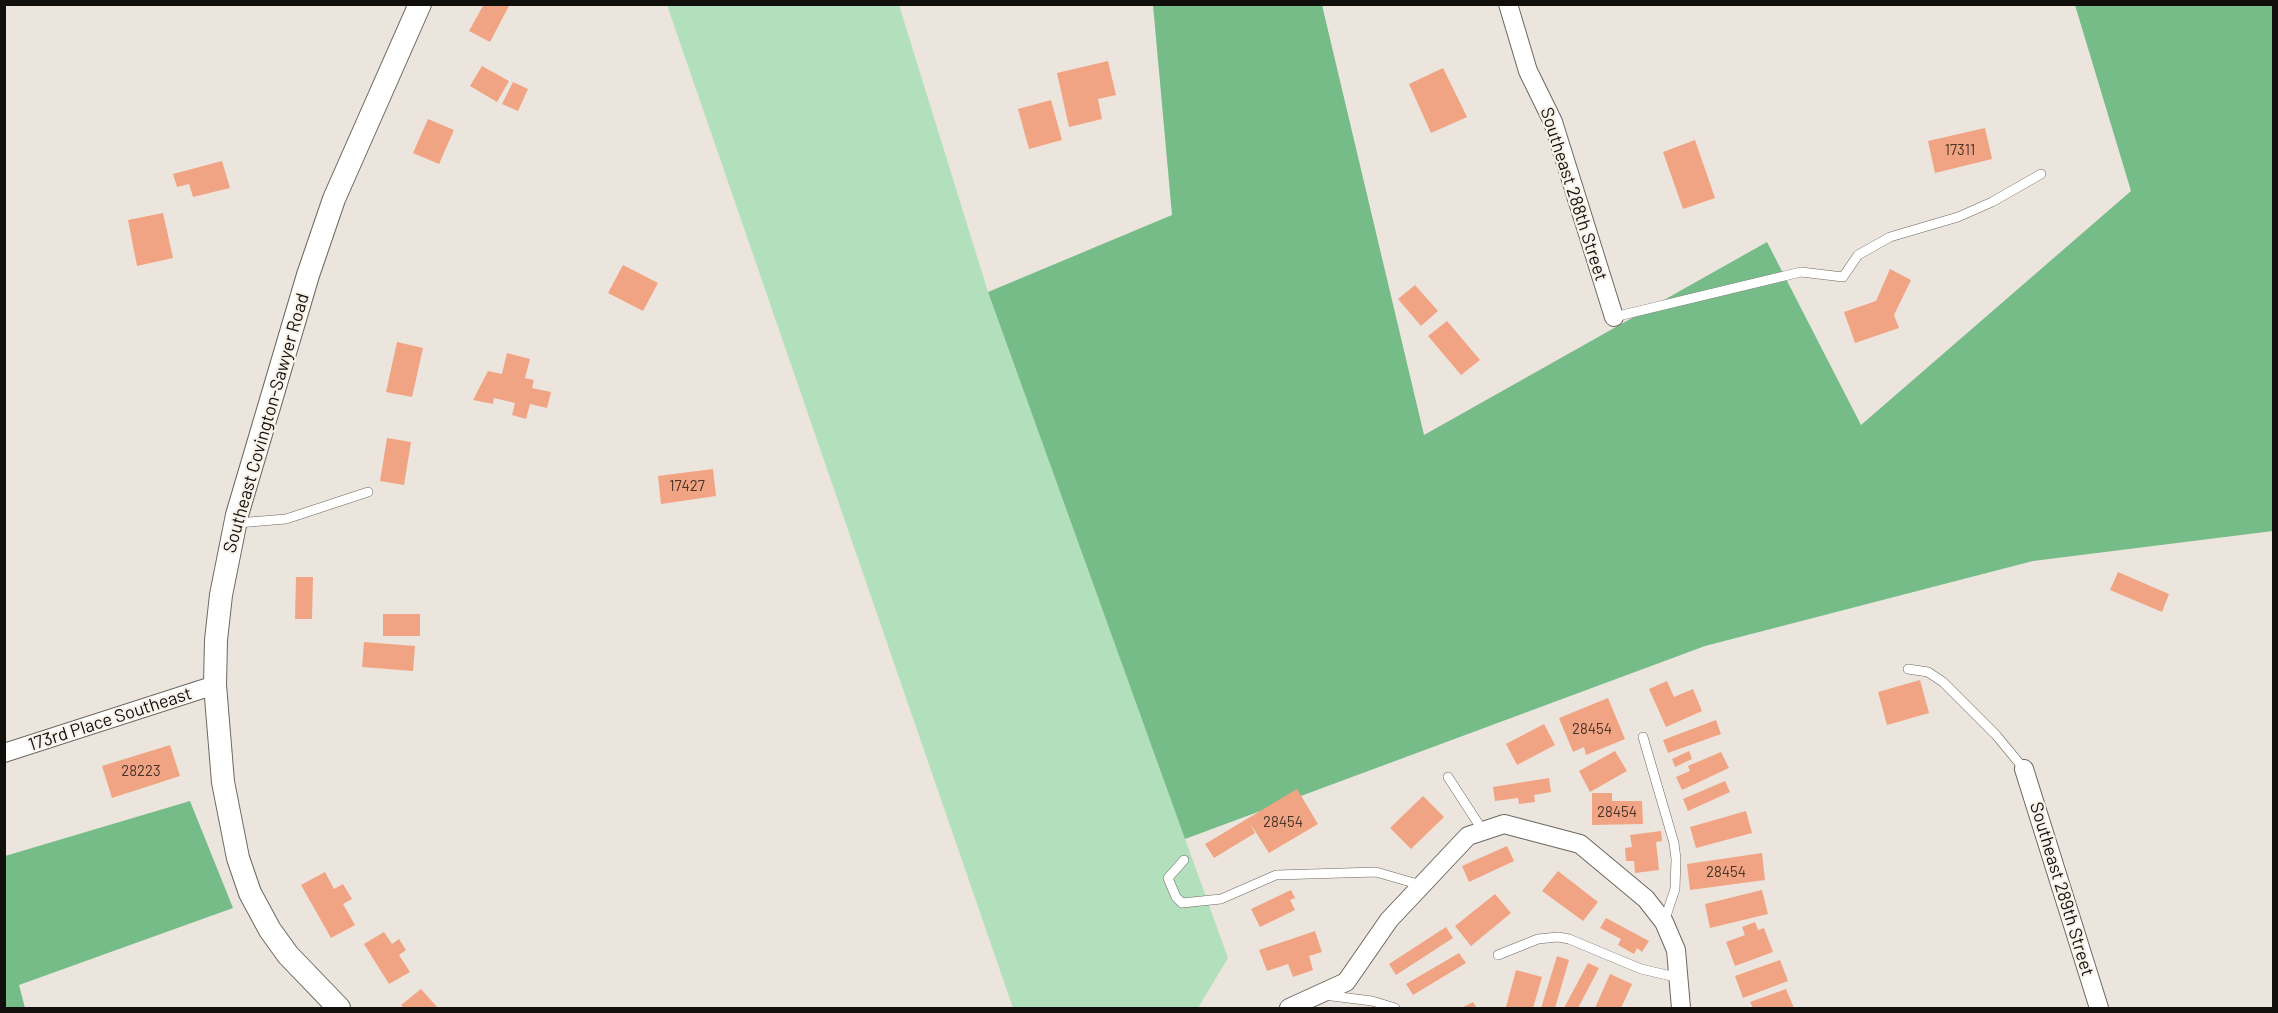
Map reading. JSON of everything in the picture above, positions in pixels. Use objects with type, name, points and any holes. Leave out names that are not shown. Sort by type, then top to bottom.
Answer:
[{"type":"street","name":"Southeast Covington-Sawyer Road","points":[[339,1008],[288,955],[261,917],[250,893],[230,826],[223,782],[215,686],[216,640],[221,596],[236,523],[308,276],[334,199],[420,4]]},
{"type":"street","name":"Southeast 288th Street","points":[[1509,4],[1528,70],[1553,123],[1614,317]]},
{"type":"street","name":"173rd Place Southeast","points":[[4,753],[215,686]]},
{"type":"street","name":"Southeast 289th Street","points":[[2024,769],[2099,1008]]},
{"type":"street","points":[[1289,1008],[1346,982],[1389,920],[1468,836],[1504,824],[1580,844],[1646,898],[1664,922],[1676,950],[1681,1008]]},
{"type":"lane","points":[[1614,317],[1801,272],[1843,277],[1858,255],[1890,237],[1958,217],[1992,202],[2041,174]]},
{"type":"lane","points":[[236,523],[286,519],[368,492]]},
{"type":"lane","points":[[1908,669],[1928,672],[1943,682],[1996,735],[2024,769]]},
{"type":"lane","points":[[1643,737],[1674,843],[1676,859],[1675,889],[1664,922]]},
{"type":"lane","points":[[1448,777],[1483,831]]},
{"type":"lane","points":[[1184,860],[1168,878],[1170,886],[1182,903],[1221,899],[1276,875],[1376,872],[1421,885]]},
{"type":"lane","points":[[1498,955],[1538,939],[1569,939],[1641,969],[1680,978]]},
{"type":"lane","points":[[1318,994],[1372,1001],[1395,1008]]},
{"type":"green space","points":[[667,5],[899,5],[988,292],[1228,958],[1198,1008],[1013,1008]]},
{"type":"green space","points":[[1153,5],[1322,5],[1424,435],[1767,242],[1861,425],[2131,191],[2075,5],[2273,5],[2273,531],[2033,561],[1705,646],[1185,839],[988,292],[1172,215]]},
{"type":"green space","points":[[190,801],[233,908],[19,985],[25,1008],[5,1008],[5,856]]},
{"type":"building","points":[[484,4],[510,4],[490,42],[469,31]]},
{"type":"building","points":[[1108,61],[1116,95],[1098,99],[1102,119],[1069,127],[1057,73]]},
{"type":"building","points":[[482,66],[509,81],[497,102],[470,86]]},
{"type":"building","points":[[1443,68],[1467,117],[1431,133],[1409,84]]},
{"type":"building","points":[[513,82],[528,89],[518,111],[502,104]]},
{"type":"building","points":[[1051,100],[1062,140],[1029,149],[1018,109]]},
{"type":"building","points":[[428,119],[454,130],[439,164],[413,153]]},
{"type":"building","points":[[1985,128],[1992,159],[1935,173],[1928,141]]},
{"type":"building","points":[[1695,140],[1715,198],[1683,209],[1663,152]]},
{"type":"building","points":[[222,161],[230,188],[193,197],[189,184],[177,187],[173,174]]},
{"type":"building","points":[[163,213],[173,258],[137,266],[128,220]]},
{"type":"building","points":[[623,265],[658,283],[643,311],[608,293]]},
{"type":"building","points":[[1890,269],[1911,280],[1894,315],[1899,328],[1855,343],[1844,312],[1876,301]]},
{"type":"building","points":[[1415,285],[1438,311],[1421,326],[1398,299]]},
{"type":"building","points":[[1447,321],[1480,360],[1461,375],[1428,336]]},
{"type":"building","points":[[397,342],[423,348],[412,397],[386,392]]},
{"type":"building","points":[[507,353],[530,359],[525,378],[534,380],[532,388],[551,392],[547,408],[530,404],[526,419],[512,415],[515,403],[494,398],[493,404],[473,400],[488,371],[502,374]]},
{"type":"building","points":[[387,438],[411,442],[404,485],[380,481]]},
{"type":"building","points":[[713,469],[716,496],[661,504],[658,476]]},
{"type":"building","points":[[2118,572],[2169,594],[2162,612],[2110,590]]},
{"type":"building","points":[[296,577],[313,577],[312,619],[295,619]]},
{"type":"building","points":[[383,614],[420,614],[420,636],[383,636]]},
{"type":"building","points":[[364,642],[415,646],[413,671],[362,667]]},
{"type":"building","points":[[1920,680],[1929,713],[1887,725],[1878,692]]},
{"type":"building","points":[[1667,681],[1674,697],[1693,689],[1702,711],[1666,727],[1649,689]]},
{"type":"building","points":[[1608,698],[1625,739],[1586,755],[1584,747],[1573,752],[1559,718]]},
{"type":"building","points":[[1716,720],[1721,734],[1668,753],[1663,740]]},
{"type":"building","points":[[1544,724],[1555,745],[1517,765],[1506,744]]},
{"type":"building","points":[[170,745],[180,776],[112,798],[102,766]]},
{"type":"building","points":[[1615,751],[1627,771],[1590,792],[1579,771]]},
{"type":"building","points":[[1689,751],[1692,759],[1675,767],[1672,759]]},
{"type":"building","points":[[1721,752],[1729,768],[1682,790],[1676,777],[1690,771],[1688,766]]},
{"type":"building","points":[[1549,778],[1551,792],[1534,795],[1535,802],[1519,804],[1518,798],[1495,801],[1493,787]]},
{"type":"building","points":[[1725,781],[1730,792],[1688,811],[1683,799]]},
{"type":"building","points":[[1297,789],[1318,824],[1269,853],[1250,823],[1255,833],[1214,858],[1205,844]]},
{"type":"building","points":[[1592,793],[1612,793],[1612,801],[1642,801],[1643,824],[1592,825]]},
{"type":"building","points":[[1423,796],[1444,817],[1411,849],[1390,828]]},
{"type":"building","points":[[1746,811],[1752,833],[1696,848],[1690,827]]},
{"type":"building","points":[[1661,831],[1662,841],[1656,842],[1659,870],[1635,873],[1634,861],[1626,861],[1625,848],[1632,847],[1630,835]]},
{"type":"building","points":[[1507,846],[1514,861],[1469,882],[1462,866]]},
{"type":"building","points":[[1762,853],[1765,880],[1690,890],[1687,864]]},
{"type":"building","points":[[1558,871],[1598,902],[1583,921],[1542,891]]},
{"type":"building","points":[[325,872],[334,889],[343,884],[352,899],[343,904],[355,925],[331,938],[301,885]]},
{"type":"building","points":[[1291,890],[1295,898],[1290,900],[1295,910],[1260,927],[1251,909]]},
{"type":"building","points":[[1762,890],[1768,914],[1710,928],[1705,904]]},
{"type":"building","points":[[1495,894],[1511,913],[1471,946],[1455,926]]},
{"type":"building","points":[[1606,918],[1649,941],[1642,952],[1637,948],[1634,954],[1618,945],[1621,939],[1600,928]]},
{"type":"building","points":[[1755,922],[1758,930],[1764,928],[1773,952],[1735,966],[1726,942],[1745,935],[1742,927]]},
{"type":"building","points":[[1446,927],[1453,938],[1396,975],[1389,964]]},
{"type":"building","points":[[1315,931],[1322,952],[1309,956],[1313,970],[1293,977],[1288,964],[1267,971],[1259,950]]},
{"type":"building","points":[[384,932],[392,944],[399,939],[406,950],[399,955],[410,972],[389,984],[364,944]]},
{"type":"building","points":[[1459,953],[1466,963],[1413,995],[1406,984]]},
{"type":"building","points":[[1557,956],[1569,960],[1555,1008],[1541,1008]]},
{"type":"building","points":[[1780,960],[1788,981],[1743,998],[1735,976]]},
{"type":"building","points":[[1588,963],[1599,968],[1578,1008],[1564,1008]]},
{"type":"building","points":[[1516,970],[1542,977],[1533,1008],[1506,1007]]},
{"type":"building","points":[[1610,974],[1632,984],[1621,1008],[1595,1008]]},
{"type":"building","points":[[421,989],[438,1008],[404,1008],[401,1005]]},
{"type":"building","points":[[1786,989],[1794,1008],[1753,1008],[1750,1002]]},
{"type":"building","points":[[1473,1002],[1477,1008],[1461,1008]]}]
